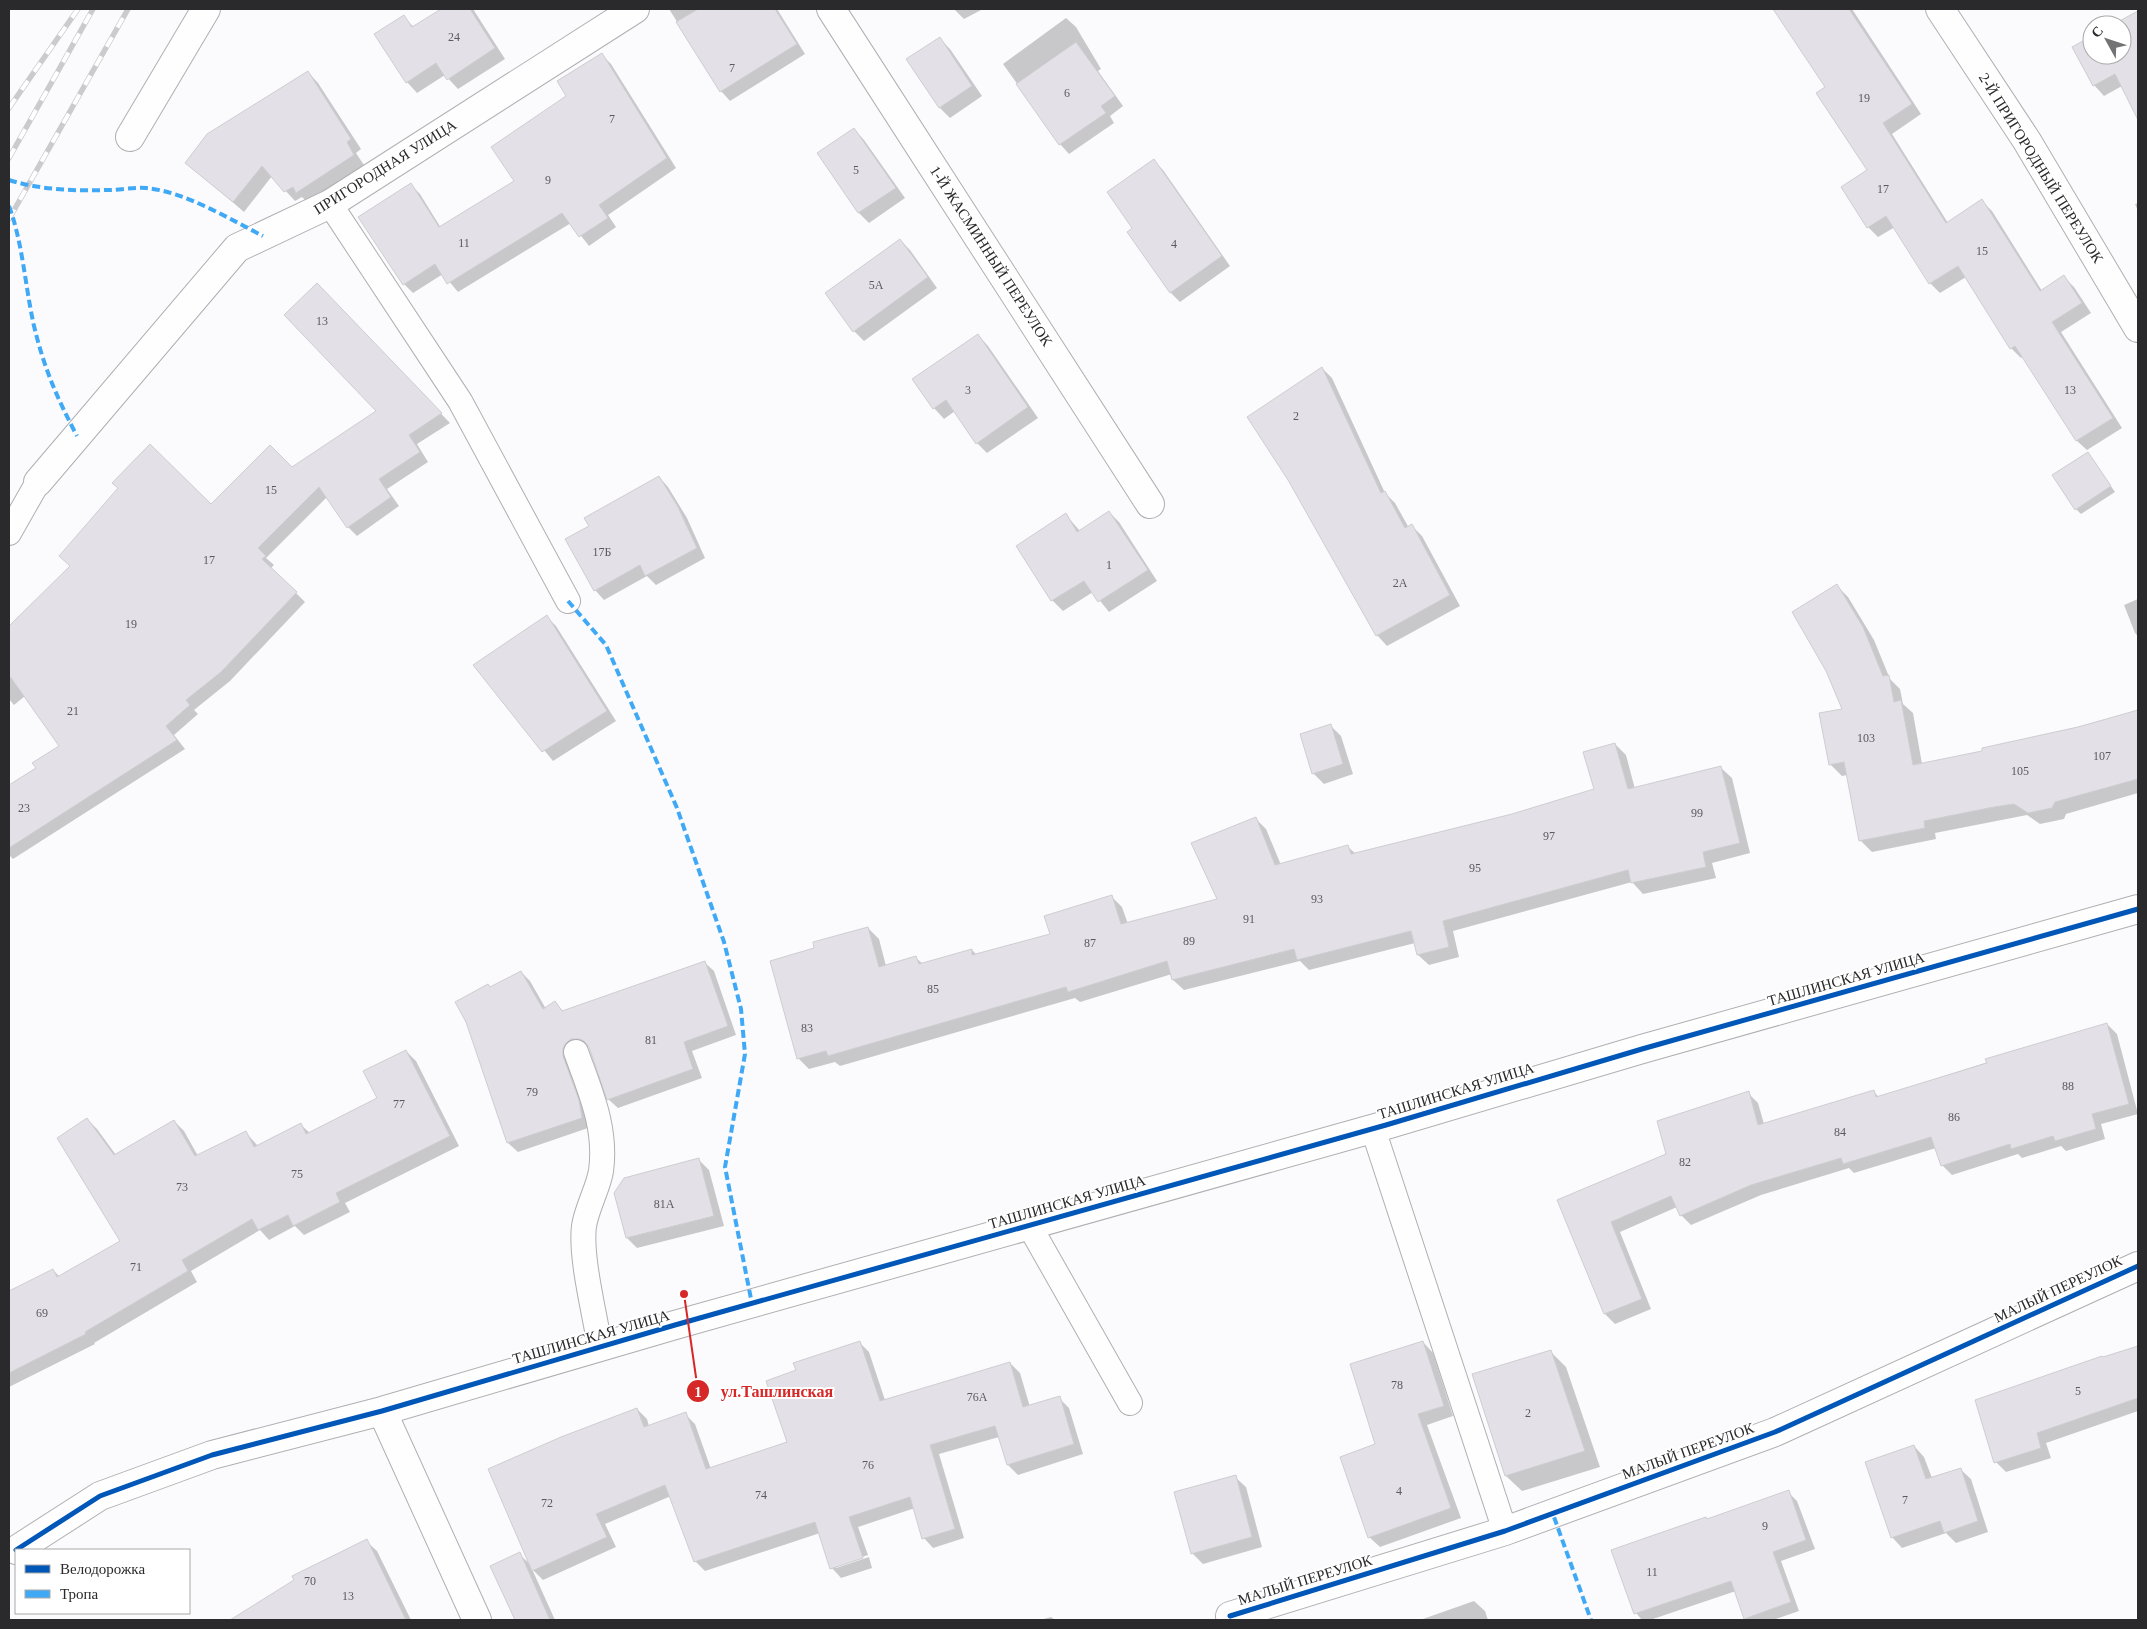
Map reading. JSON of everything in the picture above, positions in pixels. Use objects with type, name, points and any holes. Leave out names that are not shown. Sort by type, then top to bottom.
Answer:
[{"type":"street","points":[[130,137],[206,9]]},
{"type":"street","name":"ПРИГОРОДНАЯ УЛИЦА","points":[[38,482],[237,248],[330,204],[635,9]]},
{"type":"street","name":"1-Й ЖАСМИННЫЙ ПЕРЕУЛОК","points":[[832,9],[1150,504]]},
{"type":"street","name":"2-Й ПРИГОРОДНЫЙ ПЕРЕУЛОК","points":[[1940,9],[2027,141],[2138,328]]},
{"type":"street","name":"ТАШЛИНСКАЯ УЛИЦА","points":[[18,1549],[100,1496],[212,1455],[382,1411],[600,1347],[1374,1128],[1642,1049],[2138,909]]},
{"type":"street","name":"МАЛЫЙ ПЕРЕУЛОК","points":[[1230,1616],[1505,1531],[1775,1432],[2138,1266]]},
{"type":"street","points":[[382,1411],[477,1620]]},
{"type":"lane","points":[[330,204],[460,401],[568,601]]},
{"type":"lane","points":[[9,533],[38,482]]},
{"type":"lane","points":[[576,1052],[598,1112],[602,1136],[601,1171],[584,1226],[584,1250],[600,1347]]},
{"type":"lane","points":[[1374,1128],[1505,1531]]},
{"type":"lane","points":[[1030,1226],[1130,1403]]},
{"type":"building","points":[[441,9],[470,9],[495,48],[447,80],[436,63],[406,83],[374,34],[404,15],[412,27]]},
{"type":"building","points":[[698,9],[775,9],[797,44],[720,92],[676,22]]},
{"type":"building","points":[[1773,9],[1849,9],[1912,104],[1883,123],[1946,223],[1982,199],[2040,291],[2064,275],[2082,303],[2052,322],[2113,418],[2076,441],[2015,346],[2010,349],[1958,266],[1929,284],[1886,216],[1867,228],[1841,187],[1867,170],[1816,93],[1825,87]]},
{"type":"building","points":[[2138,11],[2138,120],[2115,74],[2093,86],[2072,47],[2082,42],[2082,65],[2132,65],[2131,15]]},
{"type":"building","points":[[940,37],[972,86],[939,108],[906,59]]},
{"type":"building","points":[[1076,42],[1115,96],[1101,106],[1106,113],[1059,145],[1016,84]]},
{"type":"building","points":[[602,53],[667,158],[599,205],[608,218],[579,237],[562,213],[447,284],[435,264],[403,285],[358,217],[411,183],[439,227],[514,181],[491,147],[566,96],[557,81]]},
{"type":"building","points":[[308,71],[351,139],[347,142],[354,155],[296,193],[293,187],[284,192],[262,166],[233,202],[185,163],[207,134]]},
{"type":"building","points":[[854,128],[896,188],[858,213],[817,153]]},
{"type":"building","points":[[1154,159],[1222,256],[1170,293],[1127,232],[1132,228],[1107,192]]},
{"type":"building","points":[[900,239],[928,277],[853,332],[825,293]]},
{"type":"building","points":[[317,283],[442,413],[409,435],[420,452],[379,479],[391,497],[347,528],[319,487],[258,548],[266,556],[262,559],[297,592],[221,672],[186,700],[190,705],[166,726],[177,740],[9,848],[9,785],[36,768],[32,763],[59,746],[9,675],[9,626],[70,566],[59,556],[118,488],[112,483],[150,444],[211,504],[270,445],[292,467],[376,411],[284,315]]},
{"type":"building","points":[[978,334],[1028,407],[976,444],[946,400],[933,409],[912,379]]},
{"type":"building","points":[[1322,367],[1381,493],[1385,491],[1405,528],[1412,524],[1450,595],[1376,636],[1288,480],[1247,417]]},
{"type":"building","points":[[2088,452],[2111,486],[2075,510],[2052,475]]},
{"type":"building","points":[[659,476],[678,507],[697,548],[645,576],[640,565],[594,591],[565,539],[589,526],[584,518]]},
{"type":"building","points":[[1109,511],[1148,570],[1098,602],[1084,581],[1051,601],[1016,546],[1066,513],[1077,532]]},
{"type":"building","points":[[1837,584],[1863,627],[1883,676],[1889,675],[1894,702],[1901,700],[1913,765],[1982,751],[1982,748],[2078,727],[2138,710],[2138,779],[2055,802],[2052,808],[2028,813],[2014,804],[1994,807],[1924,821],[1925,828],[1859,841],[1844,762],[1829,765],[1819,713],[1842,709],[1826,671],[1792,612]]},
{"type":"building","points":[[547,615],[607,711],[542,752],[473,665]]},
{"type":"building","points":[[1331,724],[1343,764],[1312,774],[1300,734]]},
{"type":"building","points":[[1615,743],[1628,789],[1721,766],[1740,843],[1703,852],[1706,867],[1631,883],[1628,870],[1443,921],[1449,947],[1417,955],[1411,931],[1297,960],[1294,949],[1172,980],[1167,961],[1068,992],[1066,987],[828,1056],[826,1051],[797,1059],[770,961],[814,948],[813,942],[868,927],[879,967],[916,956],[919,964],[972,949],[972,955],[1050,934],[1044,916],[1112,895],[1121,924],[1217,899],[1191,843],[1256,817],[1275,865],[1348,845],[1351,854],[1512,814],[1594,789],[1583,752]]},
{"type":"building","points":[[705,961],[728,1026],[684,1042],[693,1069],[607,1100],[589,1047],[584,1041],[571,1039],[565,1044],[563,1056],[579,1100],[582,1118],[507,1143],[466,1022],[455,1002],[488,984],[490,987],[521,971],[543,1009],[555,1001],[562,1011]]},
{"type":"building","points":[[2107,1023],[2129,1104],[2092,1114],[2096,1129],[2055,1141],[2053,1136],[2011,1149],[2010,1144],[1941,1166],[1931,1137],[1843,1164],[1841,1158],[1751,1185],[1680,1216],[1671,1196],[1611,1222],[1642,1299],[1604,1314],[1557,1200],[1666,1154],[1657,1121],[1749,1091],[1758,1125],[1874,1090],[1876,1097],[1987,1063],[1985,1059]]},
{"type":"building","points":[[406,1050],[450,1136],[336,1193],[340,1202],[293,1226],[288,1215],[258,1230],[252,1219],[182,1260],[188,1271],[85,1332],[86,1334],[9,1373],[9,1291],[53,1269],[57,1277],[120,1241],[57,1138],[87,1118],[114,1155],[174,1120],[195,1156],[246,1131],[254,1147],[301,1123],[306,1134],[377,1098],[363,1071]]},
{"type":"building","points":[[699,1158],[714,1216],[626,1238],[614,1193],[624,1178]]},
{"type":"building","points":[[860,1341],[880,1401],[1010,1362],[1023,1407],[1060,1396],[1074,1444],[1007,1465],[995,1426],[930,1445],[955,1529],[922,1539],[910,1497],[849,1517],[863,1558],[830,1569],[815,1522],[694,1562],[665,1485],[596,1514],[607,1537],[532,1571],[488,1469],[561,1437],[637,1408],[644,1427],[686,1412],[706,1469],[787,1442],[766,1381],[796,1370],[793,1363]]},
{"type":"building","points":[[1423,1341],[1444,1406],[1418,1414],[1451,1508],[1368,1538],[1340,1457],[1375,1444],[1350,1364]]},
{"type":"building","points":[[2138,1346],[2138,1398],[2037,1433],[2041,1448],[1994,1463],[1975,1400],[2102,1356]]},
{"type":"building","points":[[1551,1350],[1585,1451],[1505,1476],[1472,1374]]},
{"type":"building","points":[[1914,1445],[1926,1479],[1961,1468],[1978,1521],[1944,1533],[1940,1521],[1891,1538],[1865,1462]]},
{"type":"building","points":[[1236,1475],[1252,1537],[1191,1554],[1174,1492]]},
{"type":"building","points":[[1789,1490],[1806,1540],[1773,1552],[1791,1602],[1744,1619],[1731,1581],[1634,1614],[1611,1550]]},
{"type":"building","points":[[367,1539],[406,1620],[230,1620],[294,1580],[292,1576]]},
{"type":"building","points":[[520,1552],[550,1620],[515,1620],[490,1566]]},
{"type":"railway","points":[[9,108],[78,9]]},
{"type":"railway","points":[[9,158],[93,9]]},
{"type":"railway","points":[[9,219],[128,9]]},
{"type":"marked path","points":[[9,180],[33,186],[70,190],[141,188],[160,190],[191,200],[263,236]]},
{"type":"marked path","points":[[9,206],[18,235],[31,311],[42,356],[57,396],[77,436]]},
{"type":"marked path","points":[[568,601],[606,645],[677,808],[724,942],[741,1009],[745,1054],[725,1167],[752,1304]]},
{"type":"marked path","points":[[1554,1517],[1591,1620]]},
{"type":"cycle path","points":[[18,1549],[100,1496],[212,1455],[382,1411],[675,1325],[1386,1125],[1642,1049],[2138,909]]},
{"type":"cycle path","points":[[1230,1616],[1505,1531],[1775,1432],[2138,1266]]},
{"type":"place","name":"ул.Ташлинская","points":[[684,1294]]}]
